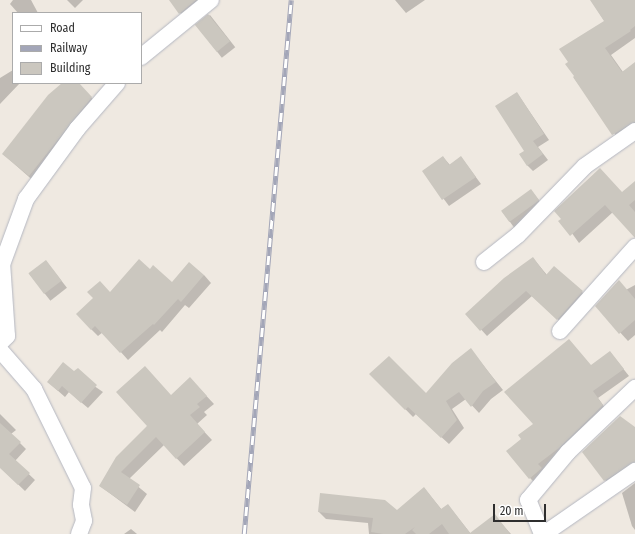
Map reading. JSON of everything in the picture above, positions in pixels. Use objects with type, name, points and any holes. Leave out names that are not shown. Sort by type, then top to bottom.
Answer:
[{"type":"street","points":[[142,56],[211,0]]},
{"type":"street","points":[[0,343],[7,336],[1,267],[26,199],[77,129],[116,84]]},
{"type":"street","points":[[484,262],[518,235],[585,166],[635,131]]},
{"type":"street","points":[[560,332],[635,247]]},
{"type":"street","points":[[0,350],[34,389],[83,488],[81,498],[84,522],[79,534]]},
{"type":"street","points":[[635,388],[568,452],[528,500],[543,534],[635,471]]},
{"type":"building","points":[[169,0],[196,0],[179,14]]},
{"type":"building","points":[[590,0],[635,0],[635,26],[630,30],[631,31],[605,48],[622,72],[635,62],[635,122],[612,135],[573,77],[574,76],[565,64],[568,62],[559,49],[604,21]]},
{"type":"building","points":[[208,14],[230,41],[217,52],[195,25]]},
{"type":"building","points":[[61,84],[80,84],[92,97],[29,176],[2,154],[48,95]]},
{"type":"building","points":[[517,92],[544,134],[533,141],[543,154],[527,166],[519,154],[524,151],[495,106]]},
{"type":"building","points":[[443,156],[449,165],[461,156],[476,177],[442,200],[422,171]]},
{"type":"building","points":[[600,168],[622,192],[635,181],[635,200],[629,205],[635,212],[635,238],[605,205],[570,236],[558,221],[561,219],[554,211]]},
{"type":"building","points":[[531,189],[539,200],[509,222],[501,211]]},
{"type":"building","points":[[533,257],[546,275],[554,266],[583,291],[557,320],[526,291],[480,331],[465,314],[504,278]]},
{"type":"building","points":[[139,259],[150,269],[153,265],[172,282],[189,262],[204,275],[181,302],[178,299],[154,325],[153,324],[120,353],[95,326],[91,330],[76,314],[93,298],[87,292],[100,281],[110,292]]},
{"type":"building","points":[[46,260],[62,281],[44,294],[28,273]]},
{"type":"building","points":[[619,280],[635,299],[635,320],[619,334],[595,306]]},
{"type":"building","points":[[569,339],[591,365],[610,351],[624,369],[593,391],[603,405],[559,448],[538,464],[542,468],[529,479],[506,451],[521,439],[518,435],[533,424],[504,392]]},
{"type":"building","points":[[471,348],[496,382],[483,391],[471,407],[459,392],[446,401],[457,420],[441,438],[408,407],[405,410],[369,374],[389,356],[426,393],[452,363]]},
{"type":"building","points":[[63,362],[74,371],[78,368],[97,385],[81,403],[62,386],[58,391],[47,382]]},
{"type":"building","points":[[145,366],[171,395],[190,377],[207,396],[197,404],[200,407],[190,415],[205,432],[176,459],[156,437],[121,472],[140,485],[127,505],[99,486],[116,457],[147,426],[116,392]]},
{"type":"building","points":[[620,416],[635,427],[635,462],[604,481],[582,452]]},
{"type":"building","points":[[0,423],[21,442],[9,454],[30,473],[18,485],[0,468]]},
{"type":"building","points":[[424,487],[441,509],[448,504],[470,533],[495,514],[510,534],[449,534],[442,524],[429,534],[416,534],[412,530],[415,527],[405,534],[383,534],[371,532],[373,518],[318,512],[320,493],[385,500],[397,510]]},
{"type":"railway","points":[[244,534],[291,0]]}]
